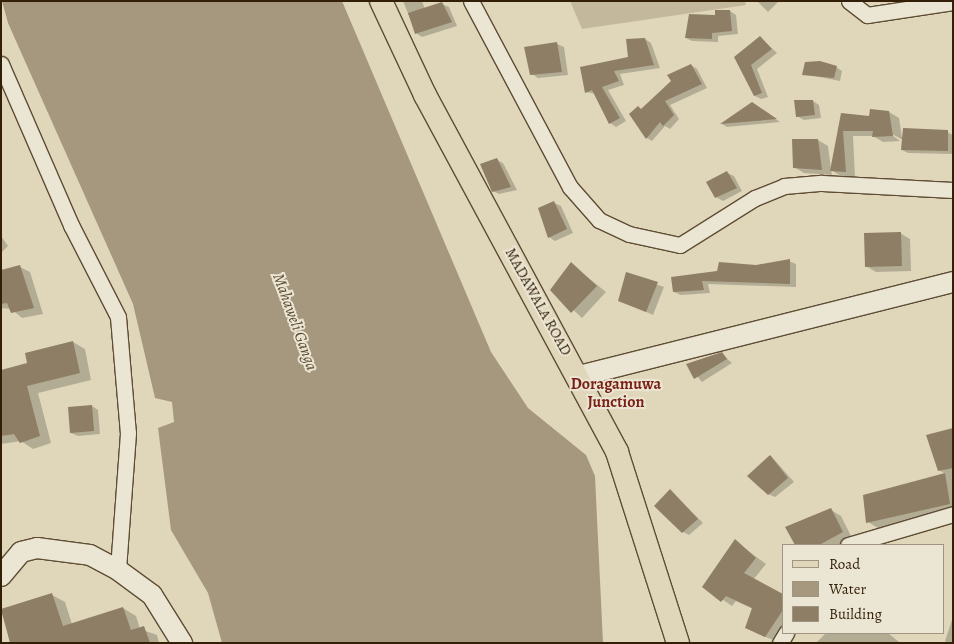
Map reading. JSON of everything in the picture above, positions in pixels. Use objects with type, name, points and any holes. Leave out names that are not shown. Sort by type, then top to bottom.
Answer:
[{"type":"main road","name":"MADAWALA ROAD","points":[[381,1],[425,95],[578,376],[617,452],[678,643]]},
{"type":"street","points":[[471,1],[570,187],[599,220],[629,234],[680,245],[756,198],[784,186],[822,183],[953,190]]},
{"type":"street","points":[[849,1],[867,15],[953,2]]},
{"type":"street","points":[[1,64],[71,225],[118,318],[128,433],[118,570]]},
{"type":"street","points":[[578,376],[953,282]]},
{"type":"street","points":[[855,544],[953,514]]},
{"type":"street","points":[[1,576],[21,552],[37,548],[90,555],[118,570],[152,595],[182,643]]},
{"type":"shaded area","points":[[570,1],[745,1],[746,5],[582,29]]},
{"type":"water","name":"Mahaweli Ganga","points":[[2,1],[342,1],[491,352],[528,408],[586,455],[595,476],[603,643],[222,643],[208,593],[171,530],[158,428],[174,422],[172,402],[155,398],[133,304],[8,23]]},
{"type":"building","points":[[442,2],[452,22],[415,34],[408,13]]},
{"type":"building","points":[[715,10],[730,10],[732,31],[712,33],[712,39],[685,38],[689,14],[715,15]]},
{"type":"building","points":[[760,36],[772,49],[751,65],[762,93],[754,96],[734,57]]},
{"type":"building","points":[[645,38],[654,65],[614,71],[619,81],[602,87],[620,118],[609,124],[592,90],[585,93],[580,67],[628,57],[626,39]]},
{"type":"building","points":[[557,42],[562,72],[530,75],[524,47]]},
{"type":"building","points":[[820,61],[837,66],[834,78],[802,75],[805,62]]},
{"type":"building","points":[[691,64],[702,84],[665,101],[674,115],[663,126],[660,122],[646,139],[629,114],[638,106],[641,109],[671,81],[667,75]]},
{"type":"building","points":[[794,100],[813,100],[815,115],[796,117]]},
{"type":"building","points":[[752,102],[777,119],[720,124]]},
{"type":"building","points":[[870,109],[889,111],[893,136],[872,137],[873,131],[843,131],[846,172],[830,171],[841,113],[869,116]]},
{"type":"building","points":[[903,128],[948,130],[948,151],[901,150]]},
{"type":"building","points":[[792,139],[818,139],[822,170],[793,168]]},
{"type":"building","points":[[497,158],[511,187],[492,192],[480,164]]},
{"type":"building","points":[[727,171],[737,188],[715,198],[706,182]]},
{"type":"building","points":[[554,201],[567,229],[548,238],[538,208]]},
{"type":"building","points":[[901,232],[902,266],[865,267],[864,233]]},
{"type":"building","points":[[790,259],[790,284],[702,281],[704,290],[673,292],[671,277],[717,271],[719,262],[756,265]]},
{"type":"building","points":[[571,262],[597,286],[571,313],[550,290]]},
{"type":"building","points":[[20,265],[34,308],[11,313],[7,303],[1,304],[1,270]]},
{"type":"building","points":[[626,272],[658,282],[646,312],[618,301]]},
{"type":"building","points":[[73,341],[80,373],[27,386],[40,436],[20,443],[14,434],[1,436],[1,370],[27,363],[25,353]]},
{"type":"building","points":[[722,352],[727,359],[694,379],[686,364]]},
{"type":"building","points":[[92,405],[94,431],[70,433],[68,407]]},
{"type":"building","points":[[953,428],[953,468],[938,471],[926,435]]},
{"type":"building","points":[[770,455],[788,478],[768,495],[747,476]]},
{"type":"building","points":[[945,473],[950,504],[866,523],[863,495]]},
{"type":"building","points":[[670,489],[698,519],[682,533],[654,506]]},
{"type":"building","points":[[831,508],[843,532],[821,544],[794,544],[785,527]]},
{"type":"building","points":[[735,539],[756,558],[744,573],[782,593],[782,612],[765,637],[745,628],[752,608],[726,596],[721,602],[702,587]]},
{"type":"building","points":[[52,593],[63,626],[123,607],[131,630],[144,626],[150,643],[10,643],[1,609]]},
{"type":"district","name":"Doragamuwa Junction","points":[[616,393]]}]
